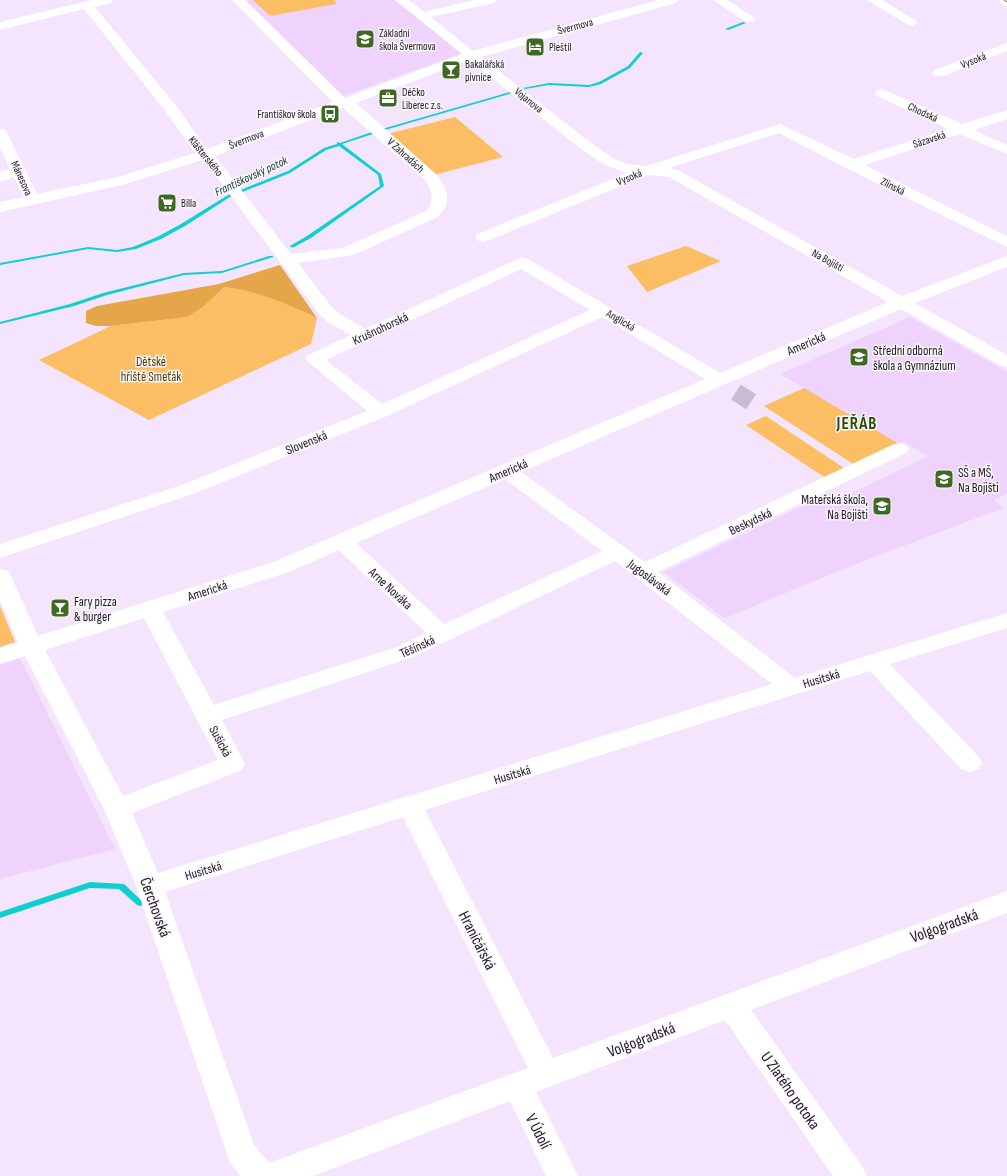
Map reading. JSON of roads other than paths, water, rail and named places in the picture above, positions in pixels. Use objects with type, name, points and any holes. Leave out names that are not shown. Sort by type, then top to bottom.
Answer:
[{"type":"street","points":[[0,26],[107,0]]},
{"type":"street","name":"V Zahradách","points":[[238,0],[342,103],[351,106],[432,178],[440,190],[442,197],[440,203],[432,214],[347,252],[287,260]]},
{"type":"street","name":"Vojanova","points":[[401,0],[586,146],[610,162],[624,168],[645,171]]},
{"type":"street","points":[[421,16],[490,0]]},
{"type":"street","name":"Švermova","points":[[0,207],[121,181],[204,155],[472,55],[672,0]]},
{"type":"street","points":[[719,0],[750,19]]},
{"type":"street","points":[[874,0],[912,22]]},
{"type":"street","name":"Klášterského","points":[[86,5],[172,110],[204,155],[212,161],[243,204],[325,310],[334,318],[363,336]]},
{"type":"street","name":"Vysoká","points":[[939,73],[1007,46]]},
{"type":"street","name":"Chodská","points":[[882,93],[1007,150]]},
{"type":"street","name":"Sázavská","points":[[851,165],[1007,114]]},
{"type":"street","name":"Vysoká","points":[[483,237],[645,171],[780,128]]},
{"type":"street","name":"Zlínská","points":[[780,128],[851,165],[1007,242]]},
{"type":"street","name":"Mánesova","points":[[0,133],[33,201]]},
{"type":"street","name":"Na Bojišti","points":[[645,171],[673,173],[1007,362]]},
{"type":"street","points":[[0,177],[19,172]]},
{"type":"street","name":"Americká","points":[[0,656],[281,567],[902,302],[1007,261]]},
{"type":"street","name":"Krušnohorská","points":[[380,412],[314,359],[522,262]]},
{"type":"street","name":"Anglická","points":[[522,262],[719,380]]},
{"type":"street","name":"Slovenská","points":[[0,551],[186,490],[380,412],[604,310]]},
{"type":"street","name":"Beskydská","points":[[643,571],[857,471],[899,449]]},
{"type":"street","name":"Jugoslávská","points":[[507,471],[643,571],[791,687]]},
{"type":"street","name":"Arne Nováka","points":[[341,541],[442,635]]},
{"type":"street","name":"Těšínská","points":[[207,716],[405,652],[617,552]]},
{"type":"street","name":"Čerchovská","points":[[0,576],[31,646],[117,809],[150,886],[241,1153],[260,1176]]},
{"type":"street","name":"Sušická","points":[[117,809],[233,764],[150,608]]},
{"type":"street","name":"Husitská","points":[[150,886],[1007,620]]},
{"type":"street","points":[[874,661],[970,762]]},
{"type":"street","name":"Hraničářská","points":[[410,806],[546,1074]]},
{"type":"street","name":"Volgogradská","points":[[274,1176],[1007,902]]},
{"type":"street","name":"U Zlatého potoka","points":[[731,1005],[851,1176]]},
{"type":"street","name":"V Údolí","points":[[517,1085],[562,1176]]},
{"type":"waterway","name":"Františkovský potok","points":[[727,29],[744,23]]},
{"type":"waterway","name":"Františkovský potok","points":[[525,88],[549,84],[589,86],[600,83],[629,67],[641,53]]},
{"type":"waterway","name":"Františkovský potok","points":[[384,129],[511,93]]},
{"type":"waterway","name":"Františkovský potok","points":[[339,144],[372,133]]},
{"type":"waterway","name":"Františkovský potok","points":[[0,264],[88,248],[117,251],[134,248],[159,238],[183,225],[229,196],[289,172],[325,149],[339,144]]},
{"type":"waterway","points":[[292,246],[309,237],[382,186],[380,175],[339,144]]},
{"type":"waterway","points":[[0,323],[184,274],[222,272],[271,257]]},
{"type":"waterway","points":[[0,915],[90,885],[121,886],[140,903]]},
{"type":"tunnel","points":[[736,392],[756,405]]},
{"type":"place","name":"Základní škola Švermova","points":[[365,39]]},
{"type":"place","name":"Pleštil","points":[[535,47]]},
{"type":"place","name":"Bakalářská pivnice","points":[[451,70]]},
{"type":"place","name":"Déčko Liberec z.s.","points":[[388,98]]},
{"type":"place","name":"Františkov škola","points":[[330,114]]},
{"type":"place","name":"Billa","points":[[167,203]]},
{"type":"place","name":"Střední odborná škola a Gymnázium","points":[[859,357]]},
{"type":"place","name":"SŠ a MŠ, Na Bojišti","points":[[944,479]]},
{"type":"place","name":"Mateřská škola, Na Bojišti","points":[[882,506]]},
{"type":"place","name":"Fary pizza & burger","points":[[60,608]]},
{"type":"district","name":"JEŘÁB","points":[[857,423]]},
{"type":"park label","name":"Dětské hřiště Smeťák","points":[[151,368]]}]
